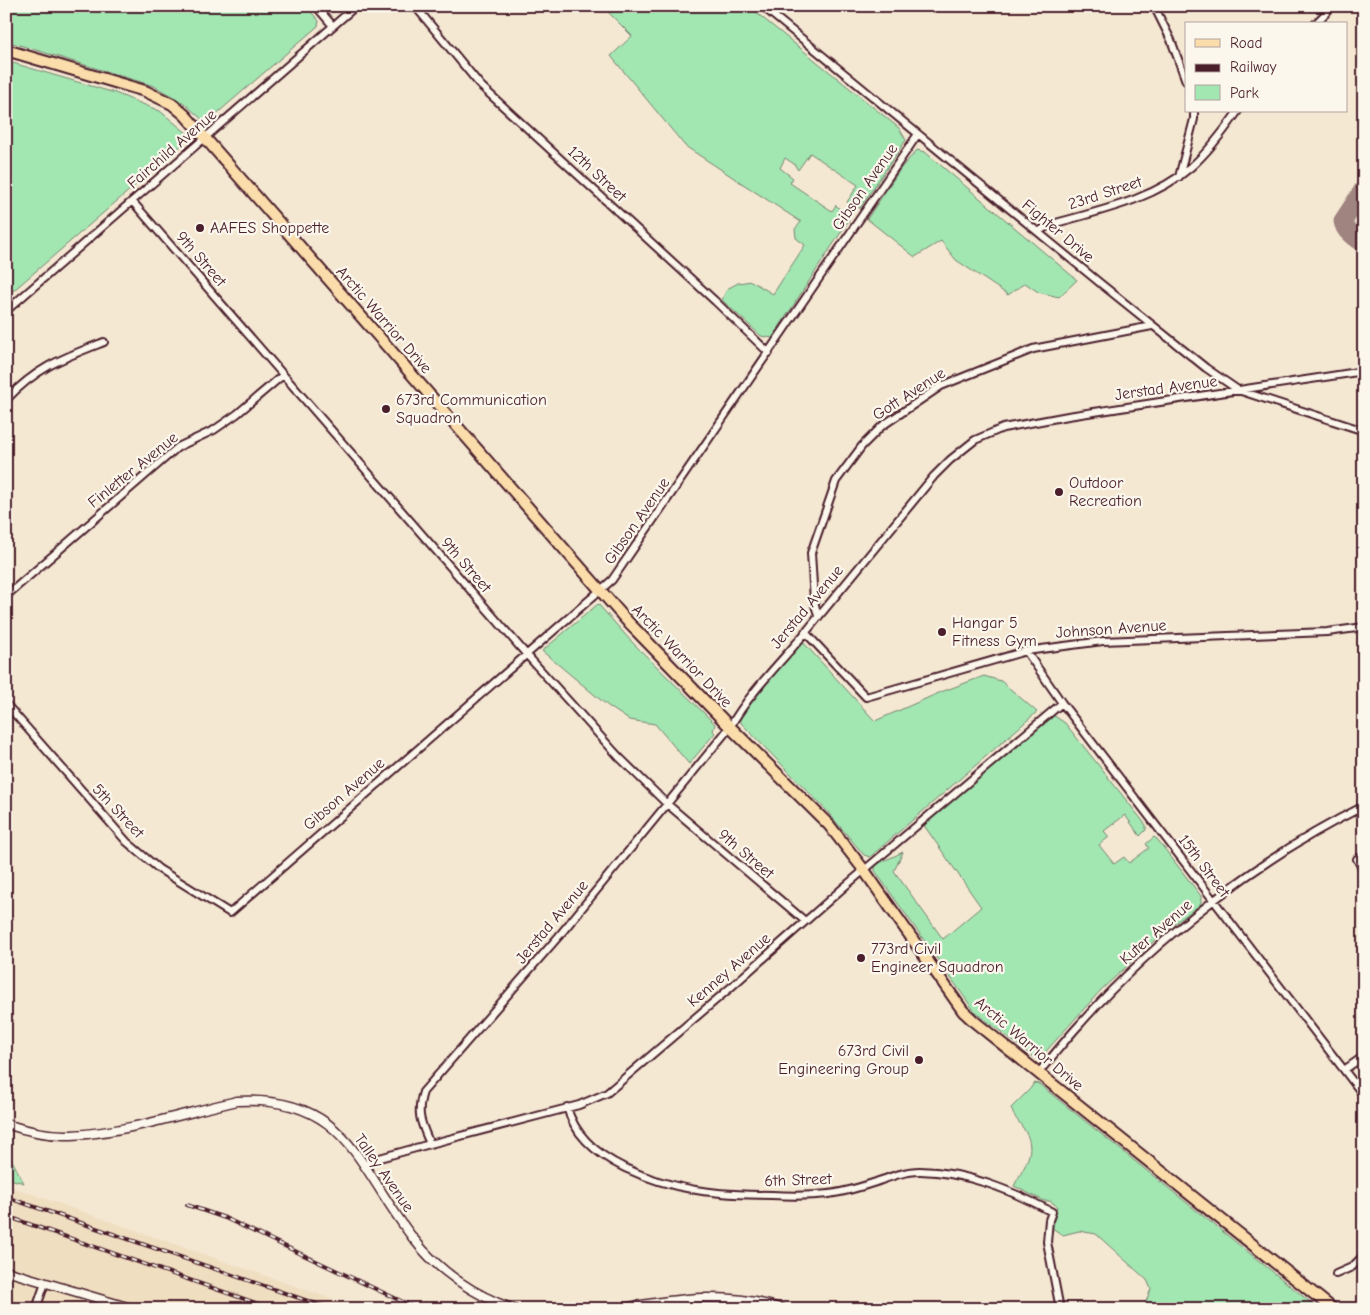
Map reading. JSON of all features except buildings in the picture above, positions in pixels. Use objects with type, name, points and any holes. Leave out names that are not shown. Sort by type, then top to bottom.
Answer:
[{"type":"main road","name":"Arctic Warrior Drive","points":[[6,50],[144,91],[172,104],[185,115],[628,622],[829,825],[864,870],[964,1010],[976,1023],[1333,1309]]},
{"type":"street","points":[[316,6],[333,26]]},
{"type":"street","name":"Fairchild Avenue","points":[[6,312],[356,6]]},
{"type":"street","name":"12th Street","points":[[415,6],[481,86],[769,353]]},
{"type":"street","name":"Fighter Drive","points":[[762,6],[1152,326],[1206,368],[1238,390],[1364,431]]},
{"type":"street","points":[[1154,6],[1171,40],[1185,77]]},
{"type":"street","points":[[1317,22],[1327,12]]},
{"type":"street","points":[[1178,177],[1194,119],[1194,112]]},
{"type":"street","name":"23rd Street","points":[[1038,232],[1049,225],[1135,200],[1178,177],[1202,156],[1237,112]]},
{"type":"street","name":"Gibson Avenue","points":[[230,913],[612,580],[623,567],[918,134]]},
{"type":"street","name":"9th Street","points":[[132,201],[526,654],[619,757],[666,804],[805,921]]},
{"type":"street","name":"Gott Avenue","points":[[818,616],[814,601],[811,553],[836,482],[862,446],[882,426],[941,386],[1033,348],[1152,326]]},
{"type":"street","points":[[6,400],[26,380],[41,369],[104,342]]},
{"type":"street","name":"Jerstad Avenue","points":[[430,1144],[419,1118],[419,1105],[423,1092],[559,936],[730,727],[737,714],[777,664],[934,476],[950,460],[975,440],[1003,428],[1364,371]]},
{"type":"street","name":"Finletter Avenue","points":[[6,596],[178,446],[214,430],[237,414],[283,375]]},
{"type":"street","name":"Johnson Avenue","points":[[805,632],[866,697],[1026,651],[1103,641],[1327,632],[1364,627]]},
{"type":"street","name":"15th Street","points":[[1026,651],[1062,703],[1213,902],[1364,1096]]},
{"type":"street","name":"Kenney Avenue","points":[[365,1165],[376,1159],[579,1105],[607,1093],[864,870],[1062,703]]},
{"type":"street","name":"5th Street","points":[[6,704],[127,842],[159,869],[230,913]]},
{"type":"street","name":"Kuter Avenue","points":[[1039,1072],[1081,1022],[1108,994],[1150,954],[1213,902],[1260,867],[1301,841],[1364,806]]},
{"type":"street","points":[[1364,856],[1357,859],[1364,872]]},
{"type":"street","points":[[1344,1070],[1364,1056]]},
{"type":"street","name":"Talley Avenue","points":[[6,1124],[37,1133],[70,1136],[106,1132],[237,1101],[272,1101],[302,1109],[327,1123],[338,1132],[365,1165],[412,1238],[429,1256],[465,1286],[514,1309]]},
{"type":"street","name":"6th Street","points":[[567,1107],[570,1118],[582,1138],[604,1156],[648,1179],[676,1187],[728,1194],[787,1196],[828,1194],[861,1187],[908,1172],[919,1171],[986,1182],[1019,1194],[1052,1212],[1049,1220],[1047,1242],[1060,1309]]},
{"type":"street","points":[[1336,1274],[1352,1267],[1364,1255]]},
{"type":"street","points":[[6,1272],[134,1309]]},
{"type":"street","points":[[36,1309],[45,1283]]},
{"type":"street","points":[[618,1309],[675,1300],[722,1297],[746,1299],[783,1309]]},
{"type":"shaded area","points":[[6,1185],[115,1223],[361,1309],[6,1309]]},
{"type":"green space","points":[[6,6],[306,6],[319,21],[318,26],[206,123],[184,103],[154,86],[6,41]]},
{"type":"green space","points":[[602,6],[748,6],[899,128],[906,140],[860,208],[854,207],[847,202],[858,185],[810,153],[798,170],[794,164],[785,158],[780,168],[793,178],[790,183],[832,211],[836,205],[849,220],[772,338],[761,336],[722,300],[727,289],[738,283],[751,281],[773,294],[805,245],[796,238],[795,229],[801,222],[685,146],[611,56],[632,36]]},
{"type":"green space","points":[[6,61],[115,93],[160,111],[188,134],[183,144],[6,297]]},
{"type":"green space","points":[[917,150],[925,152],[1077,280],[1059,297],[1038,292],[1025,283],[1008,295],[956,260],[941,241],[915,257],[867,219],[901,168]]},
{"type":"green space","points":[[598,604],[631,641],[715,724],[713,731],[715,733],[689,764],[655,724],[629,720],[608,706],[542,651]]},
{"type":"green space","points":[[802,641],[875,721],[941,692],[984,676],[1001,681],[1037,712],[870,857],[864,855],[826,810],[741,723],[740,717]]},
{"type":"green space","points":[[1053,715],[1065,723],[1146,825],[1146,830],[1140,836],[1125,815],[1104,831],[1109,837],[1099,845],[1114,864],[1124,857],[1129,863],[1149,848],[1146,844],[1154,837],[1201,896],[1201,904],[1165,931],[1101,990],[1040,1058],[1035,1058],[975,1012],[875,871],[875,865],[903,852],[894,871],[943,939],[981,907],[923,824]]},
{"type":"green space","points":[[1034,1083],[1039,1084],[1319,1309],[1143,1309],[1151,1289],[1147,1280],[1096,1234],[1079,1231],[1063,1235],[1052,1228],[1057,1206],[1050,1201],[1044,1201],[1014,1186],[1027,1161],[1030,1148],[1027,1135],[1011,1108]]},
{"type":"green space","points":[[6,1149],[24,1183],[6,1178]]},
{"type":"taxiway","points":[[1364,189],[1343,221],[1348,232],[1364,243]]},
{"type":"railway","points":[[6,1197],[331,1309]]},
{"type":"railway","points":[[187,1205],[225,1218],[418,1309]]},
{"type":"railway","points":[[6,1216],[273,1309]]},
{"type":"place","name":"AAFES Shoppette","points":[[200,228]]},
{"type":"place","name":"673rd Communication Squadron","points":[[386,409]]},
{"type":"place","name":"Outdoor Recreation","points":[[1059,492]]},
{"type":"place","name":"Hangar 5 Fitness Gym","points":[[942,632]]},
{"type":"place","name":"773rd Civil Engineer Squadron","points":[[861,958]]},
{"type":"place","name":"673rd Civil Engineering Group","points":[[919,1060]]}]
